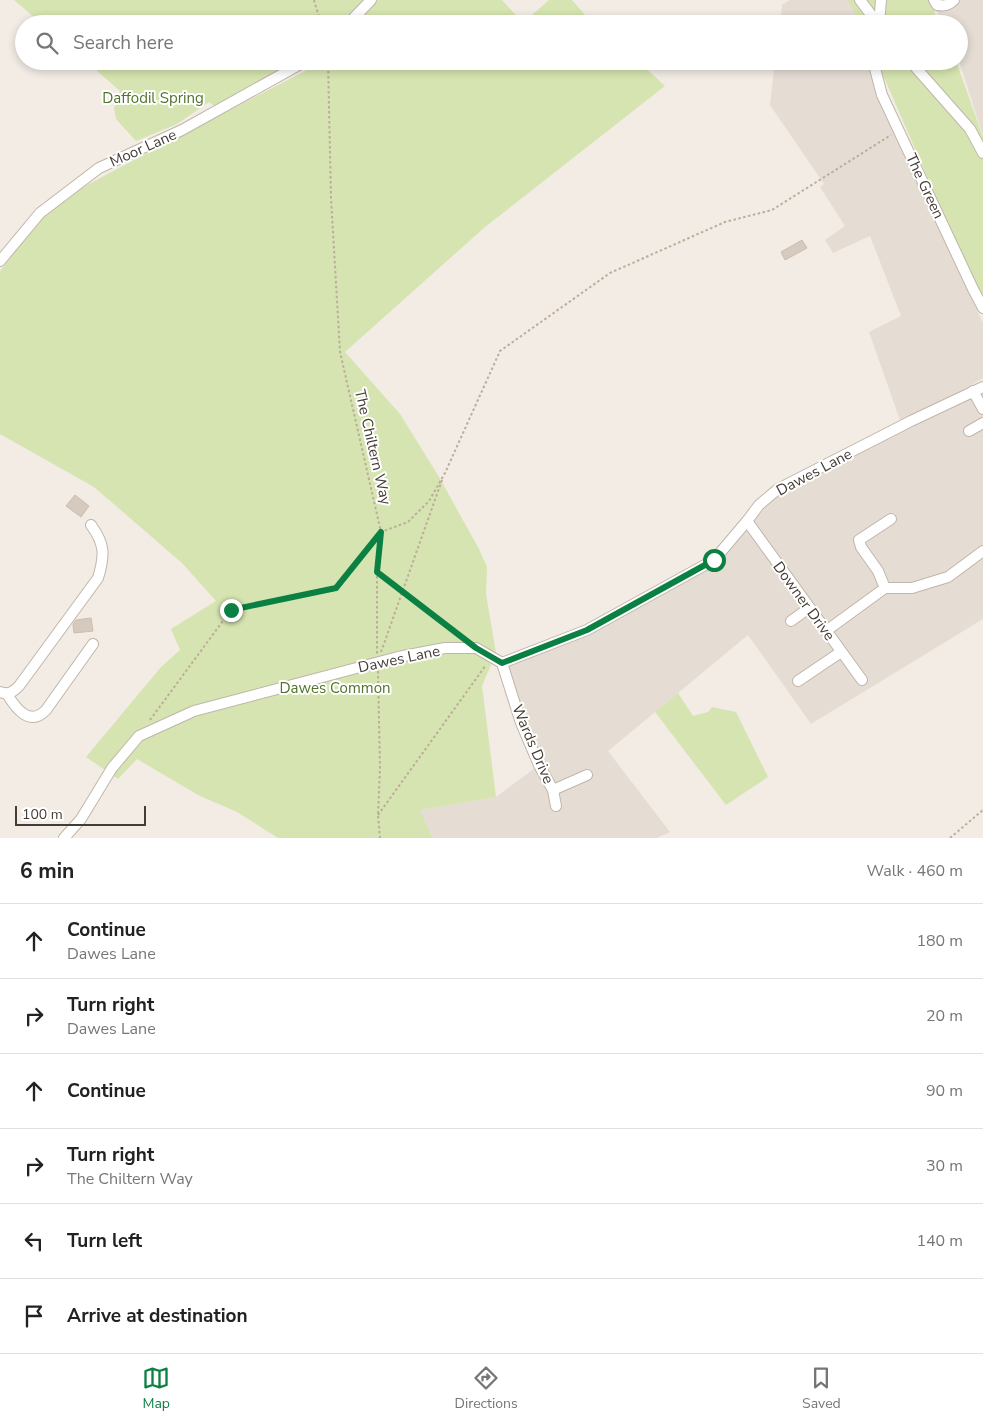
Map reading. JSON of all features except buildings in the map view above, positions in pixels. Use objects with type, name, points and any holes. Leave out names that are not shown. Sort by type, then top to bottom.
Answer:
[{"type":"street","points":[[357,15],[371,0]]},
{"type":"street","points":[[860,0],[871,15]]},
{"type":"street","points":[[879,15],[881,0]]},
{"type":"street","points":[[934,0],[936,5],[942,6],[949,5],[954,0]]},
{"type":"street","name":"Moor Lane","points":[[0,261],[40,213],[99,168],[182,130],[290,70]]},
{"type":"street","name":"The Green","points":[[875,70],[882,95],[983,308]]},
{"type":"street","points":[[918,70],[970,129],[983,153]]},
{"type":"street","name":"Dawes Lane","points":[[64,838],[81,818],[112,768],[138,736],[194,711],[398,657],[445,648],[476,648],[502,663],[587,630],[714,560],[759,505],[778,489],[983,386]]},
{"type":"street","points":[[973,391],[983,409]]},
{"type":"street","points":[[969,431],[983,423]]},
{"type":"street","points":[[886,588],[878,571],[861,547],[859,540],[891,519]]},
{"type":"street","name":"Downer Drive","points":[[747,521],[862,680]]},
{"type":"street","points":[[4,693],[12,692],[19,686],[98,578],[103,562],[103,551],[98,534],[91,524]]},
{"type":"street","points":[[826,631],[886,588],[912,588],[948,578],[983,552]]},
{"type":"street","points":[[791,621],[809,608]]},
{"type":"street","points":[[4,693],[12,703],[30,717],[42,715],[93,644]]},
{"type":"street","points":[[798,681],[841,652]]},
{"type":"street","name":"Wards Drive","points":[[502,663],[521,723],[539,765],[553,790],[587,775]]},
{"type":"street","points":[[553,790],[556,806]]},
{"type":"path","points":[[314,0],[318,15]]},
{"type":"path","name":"The Chiltern Way","points":[[328,70],[331,198],[340,352],[381,532],[377,572],[380,768],[378,815],[380,838]]},
{"type":"path","points":[[378,662],[445,473],[500,351],[610,274],[725,222],[772,210],[899,130]]},
{"type":"path","points":[[150,720],[231,610],[336,588],[381,532],[408,522],[428,501],[445,473]]},
{"type":"path","points":[[377,572],[476,648]]},
{"type":"path","points":[[378,815],[492,657]]},
{"type":"path","points":[[950,838],[983,810]]},
{"type":"shaded area","points":[[790,0],[851,0],[859,15],[781,15],[782,5]]},
{"type":"shaded area","points":[[932,0],[983,0],[983,136],[962,70],[968,70],[968,15],[938,15]]},
{"type":"shaded area","points":[[774,70],[876,70],[891,121],[890,125],[911,160],[945,241],[983,323],[983,378],[923,412],[900,420],[869,332],[901,316],[870,236],[833,253],[825,240],[845,226],[820,187],[824,184],[770,105]]},
{"type":"shaded area","points":[[983,393],[983,619],[811,724],[748,635],[608,751],[670,832],[657,838],[433,838],[420,810],[496,797],[539,765],[502,663],[587,630],[714,560],[759,505],[911,425]]},
{"type":"green space","points":[[14,0],[366,0],[352,15],[32,15]]},
{"type":"green space","points":[[378,0],[502,0],[516,15],[364,15]]},
{"type":"green space","points":[[549,0],[572,0],[585,15],[532,15]]},
{"type":"green space","points":[[848,0],[929,0],[936,15],[856,15]]},
{"type":"green space","name":"Daffodil Spring","points":[[96,70],[282,70],[216,107],[209,102],[177,124],[136,141],[116,119],[114,108],[120,91]]},
{"type":"green space","name":"Dawes Common","points":[[648,70],[665,86],[485,227],[345,352],[400,414],[439,477],[487,567],[486,594],[496,653],[482,686],[496,797],[420,810],[433,838],[278,838],[237,812],[198,795],[137,759],[118,779],[86,757],[161,667],[180,650],[171,629],[216,601],[182,563],[94,487],[0,434],[0,271],[38,222],[75,192],[305,71]]},
{"type":"green space","points":[[881,70],[959,70],[983,137],[983,300],[971,278]]},
{"type":"green space","points":[[678,693],[693,716],[708,712],[712,707],[736,712],[768,777],[726,805],[655,712]]},
{"type":"route","points":[[231,610],[336,588],[381,532],[377,572],[476,648],[502,663],[587,630],[714,560]]}]
